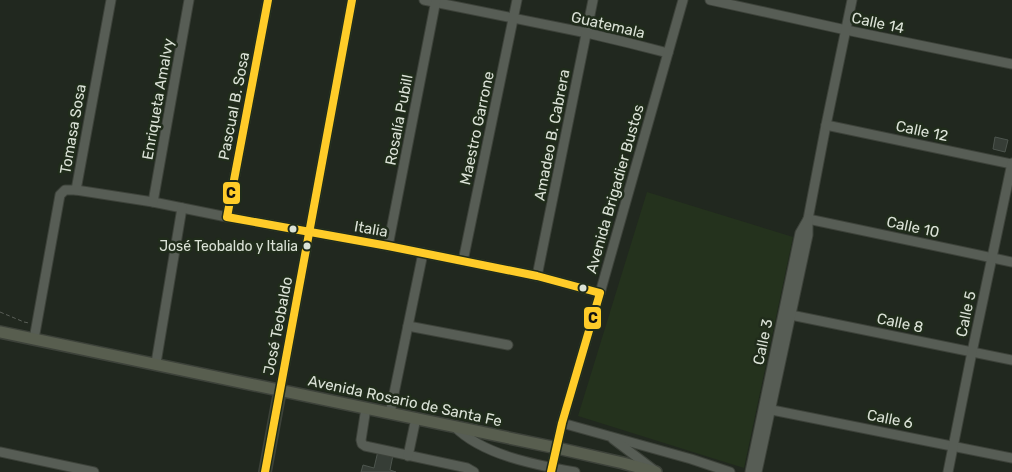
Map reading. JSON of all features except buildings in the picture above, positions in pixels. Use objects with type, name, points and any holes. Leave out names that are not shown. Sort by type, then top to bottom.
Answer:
[{"type":"main road","name":"Avenida Rosario de Santa Fe","points":[[0,332],[454,426],[624,463],[656,472]]},
{"type":"main road","points":[[265,472],[280,391]]},
{"type":"street","name":"Tomasa Sosa","points":[[34,339],[60,196],[65,190],[76,190],[111,0]]},
{"type":"street","name":"Enriqueta Amalvy","points":[[153,202],[189,0]]},
{"type":"street","name":"Pascual B. Sosa","points":[[227,217],[268,0]]},
{"type":"street","name":"José Teobaldo","points":[[280,391],[352,0]]},
{"type":"street","name":"Guatemala","points":[[424,0],[587,33],[668,53]]},
{"type":"street","name":"Maestro Garrone","points":[[463,261],[517,0]]},
{"type":"street","name":"Amadeo B. Cabrera","points":[[538,276],[593,0]]},
{"type":"street","name":"Avenida Brigadier Bustos","points":[[552,470],[562,422],[683,0]]},
{"type":"street","name":"Calle 14","points":[[710,0],[1012,64]]},
{"type":"street","name":"Calle 3","points":[[757,472],[767,409],[787,314],[808,235],[808,219],[852,0]]},
{"type":"street","name":"Rosalía Pubill","points":[[388,246],[436,1]]},
{"type":"street","name":"Calle 12","points":[[826,125],[1012,164]]},
{"type":"street","name":"Calle 5","points":[[948,472],[1012,164]]},
{"type":"street","name":"Italia","points":[[76,190],[153,202],[388,246],[538,276],[600,293]]},
{"type":"street","points":[[156,363],[182,208]]},
{"type":"street","name":"Calle 10","points":[[808,219],[1012,262]]},
{"type":"street","points":[[390,413],[423,253]]},
{"type":"street","name":"Calle 8","points":[[787,314],[1012,360]]},
{"type":"street","points":[[408,326],[508,345]]},
{"type":"street","points":[[366,408],[361,440],[365,446],[467,468],[474,472]]},
{"type":"street","name":"Calle 3","points":[[750,472],[767,409]]},
{"type":"street","name":"Calle 6","points":[[767,409],[1012,458]]},
{"type":"street","points":[[408,456],[416,418]]},
{"type":"street","points":[[562,422],[730,472]]},
{"type":"street","points":[[454,426],[471,440],[511,458],[552,470],[575,472]]},
{"type":"street","points":[[607,435],[656,472]]},
{"type":"street","points":[[0,452],[94,472]]},
{"type":"path","points":[[0,312],[24,322],[37,323]]},
{"type":"shaded area","points":[[647,192],[793,237],[744,468],[578,416]]},
{"type":"transit line","name":"C","points":[[268,0],[227,217],[388,246],[537,276],[600,293],[562,423],[551,472]]},
{"type":"transit line","name":"C","points":[[265,472],[352,0]]},
{"type":"place","name":"José Teobaldo y Italia","points":[[307,246]]}]
